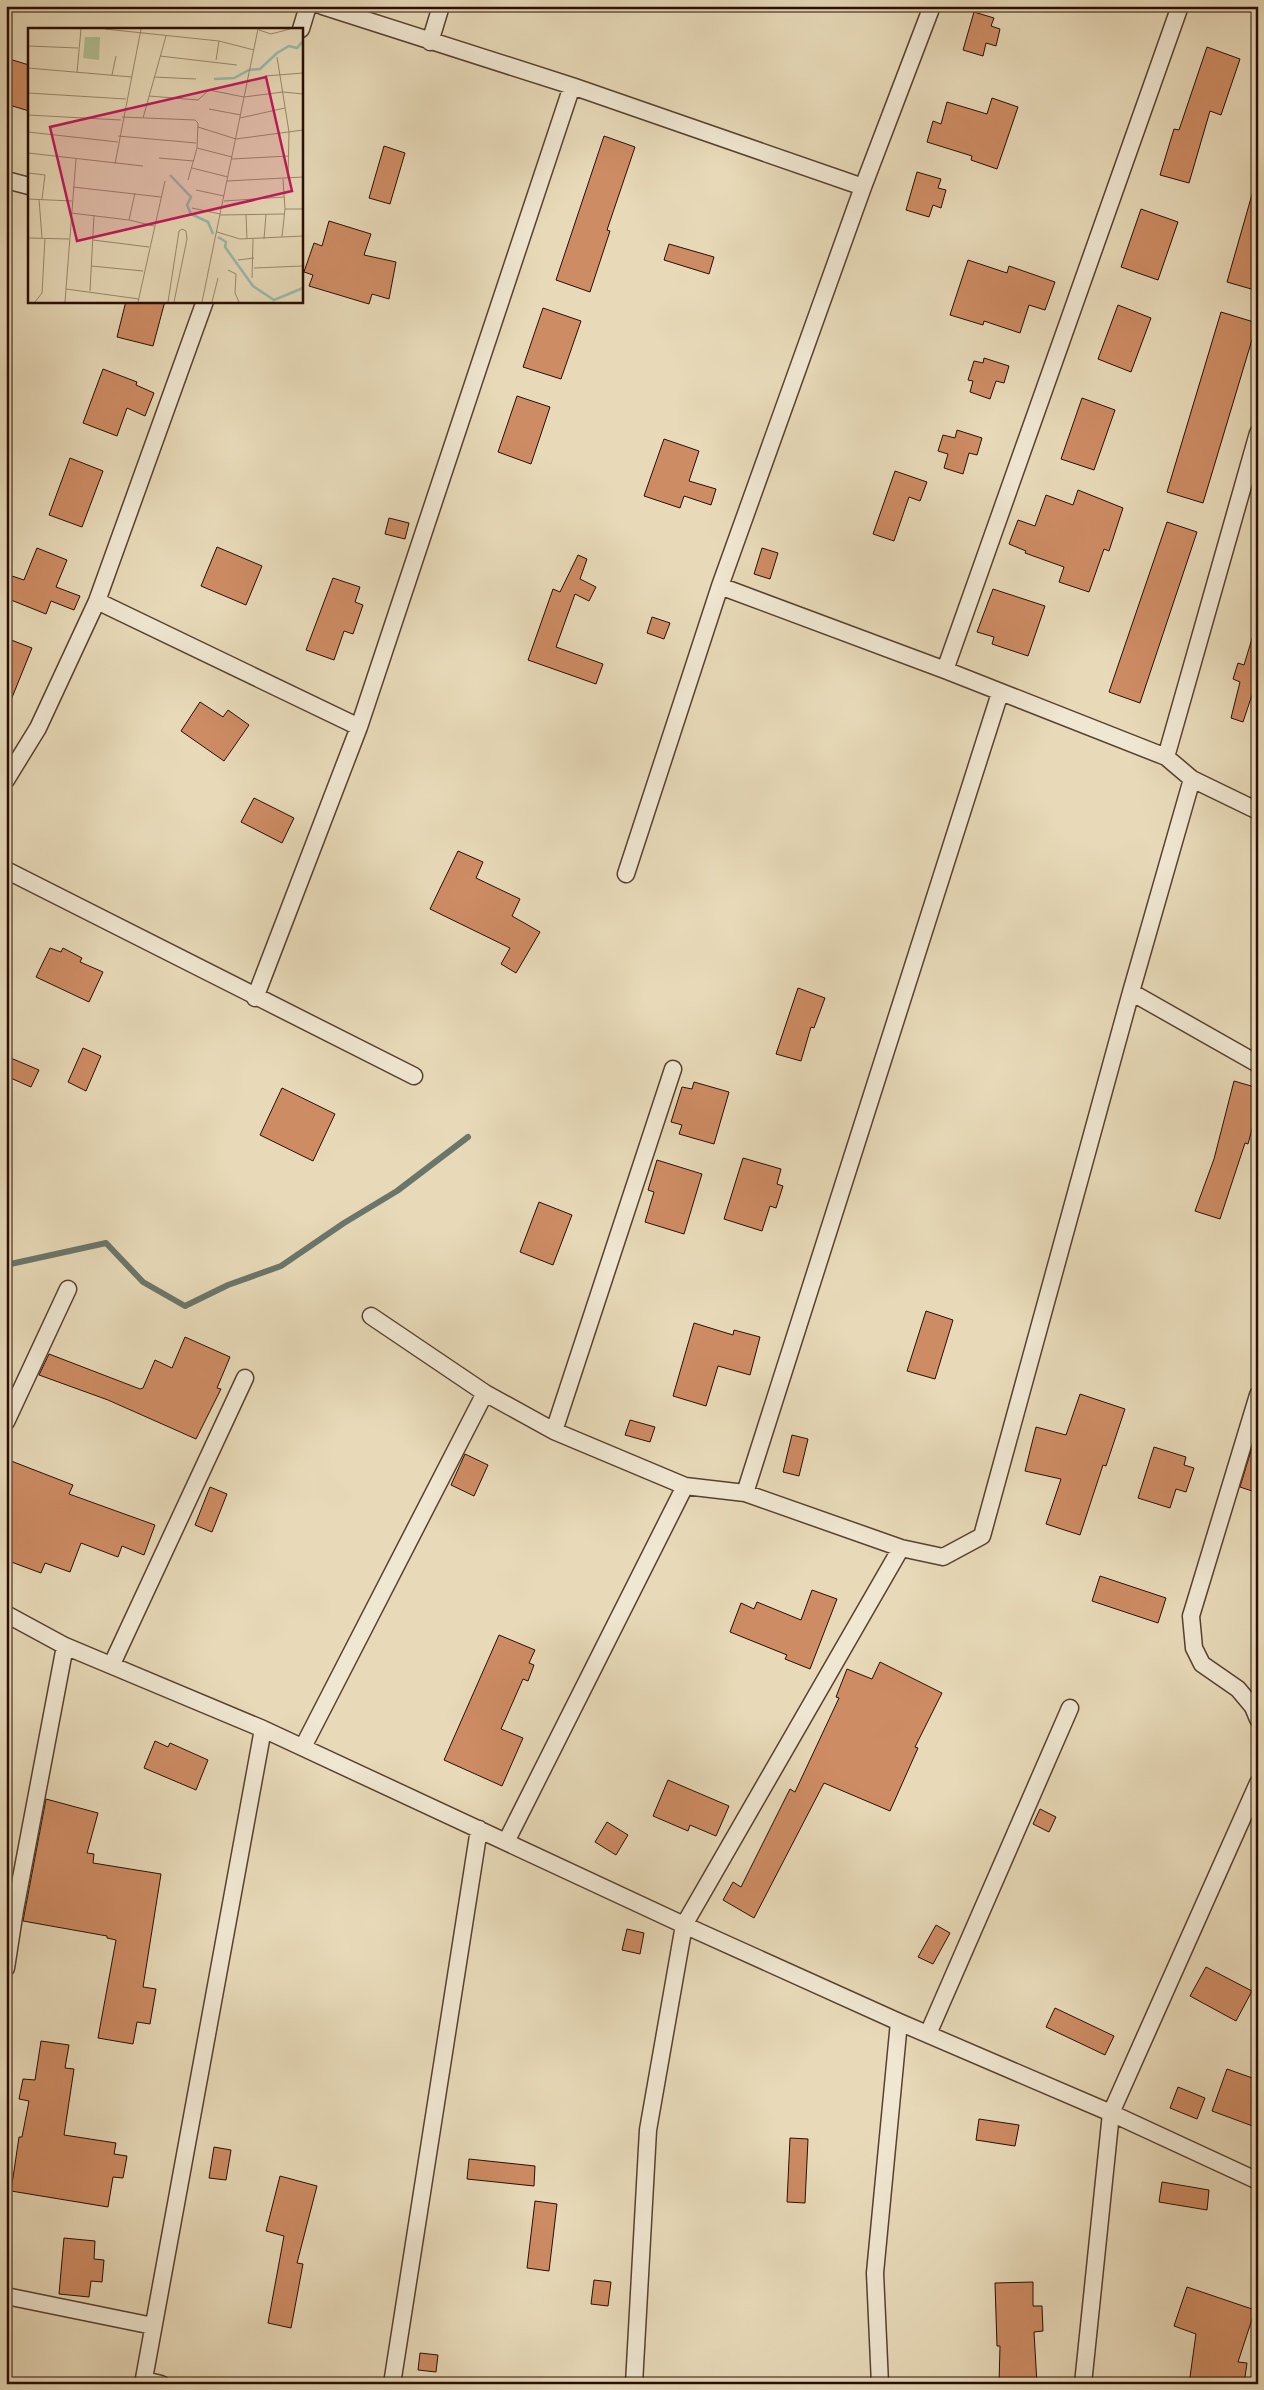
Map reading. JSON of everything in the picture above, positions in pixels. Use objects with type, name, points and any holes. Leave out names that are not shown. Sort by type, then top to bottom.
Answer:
[{"type":"street","points":[[301,28],[308,6]]},
{"type":"street","points":[[322,6],[572,86],[863,187]]},
{"type":"street","points":[[430,42],[441,6]]},
{"type":"street","points":[[626,874],[720,586],[863,187],[932,6]]},
{"type":"street","points":[[944,670],[1180,6]]},
{"type":"street","points":[[255,998],[359,727],[572,86]]},
{"type":"street","points":[[6,180],[28,186]]},
{"type":"street","points":[[6,780],[38,728],[97,601],[205,302]]},
{"type":"street","points":[[1166,757],[1258,433]]},
{"type":"street","points":[[720,586],[944,670],[1166,757],[1192,779],[1258,811]]},
{"type":"street","points":[[97,601],[359,727]]},
{"type":"street","points":[[745,1493],[1000,693]]},
{"type":"street","points":[[371,1316],[485,1393],[554,1431],[685,1486],[745,1493],[901,1548],[943,1557],[982,1536],[1131,992],[1192,779]]},
{"type":"street","points":[[6,870],[255,998],[414,1076]]},
{"type":"street","points":[[1131,992],[1258,1064]]},
{"type":"street","points":[[554,1431],[673,1069]]},
{"type":"street","points":[[6,1422],[68,1289]]},
{"type":"street","points":[[112,1664],[245,1378]]},
{"type":"street","points":[[303,1748],[485,1393]]},
{"type":"street","points":[[1258,1395],[1191,1616],[1194,1648],[1202,1664],[1238,1689],[1253,1707],[1258,1719]]},
{"type":"street","points":[[506,1842],[685,1486]]},
{"type":"street","points":[[634,2384],[648,2130],[684,1925],[901,1548]]},
{"type":"street","points":[[6,1614],[65,1646],[264,1729],[684,1925],[900,2022],[1111,2112],[1258,2181]]},
{"type":"street","points":[[6,1968],[15,1910],[65,1646]]},
{"type":"street","points":[[928,2034],[1070,1708]]},
{"type":"street","points":[[161,2384],[143,2382],[264,1729]]},
{"type":"street","points":[[1083,2384],[1111,2112],[1258,1783]]},
{"type":"street","points":[[392,2384],[479,1829]]},
{"type":"street","points":[[880,2384],[875,2273],[900,2022]]},
{"type":"street","points":[[6,2296],[152,2326]]},
{"type":"building","points":[[974,12],[994,18],[991,26],[1000,29],[996,46],[986,43],[983,56],[963,50]]},
{"type":"building","points":[[1207,47],[1240,59],[1221,115],[1210,111],[1189,183],[1160,175],[1174,129],[1179,130]]},
{"type":"building","points":[[6,58],[28,65],[28,111],[6,104]]},
{"type":"building","points":[[992,98],[1018,107],[997,169],[971,160],[972,156],[927,142],[933,121],[941,124],[947,102],[987,114]]},
{"type":"building","points":[[604,136],[635,147],[607,230],[610,231],[590,292],[556,280]]},
{"type":"building","points":[[384,146],[405,153],[390,204],[369,198]]},
{"type":"building","points":[[917,172],[941,179],[938,188],[946,190],[941,208],[933,205],[929,217],[906,210]]},
{"type":"building","points":[[1253,191],[1258,191],[1258,291],[1227,282]]},
{"type":"building","points":[[1141,209],[1178,222],[1158,280],[1121,267]]},
{"type":"building","points":[[329,221],[371,234],[364,255],[396,262],[389,299],[372,294],[369,304],[309,286],[313,275],[304,272],[314,243],[322,246]]},
{"type":"building","points":[[669,244],[714,257],[709,274],[664,260]]},
{"type":"building","points":[[968,260],[1007,273],[1009,266],[1055,282],[1045,310],[1029,305],[1020,333],[984,321],[983,325],[950,315]]},
{"type":"building","points":[[126,302],[165,302],[153,346],[117,337]]},
{"type":"building","points":[[1118,305],[1151,318],[1131,372],[1098,359]]},
{"type":"building","points":[[543,308],[581,321],[561,379],[523,367]]},
{"type":"building","points":[[1221,312],[1257,323],[1203,503],[1167,492]]},
{"type":"building","points":[[984,358],[1009,366],[1004,383],[996,381],[990,399],[970,392],[973,381],[968,380],[974,361],[983,363]]},
{"type":"building","points":[[103,369],[137,382],[136,385],[154,393],[145,416],[127,408],[117,436],[83,423]]},
{"type":"building","points":[[517,396],[550,407],[531,464],[498,452]]},
{"type":"building","points":[[1082,398],[1115,410],[1094,470],[1061,459]]},
{"type":"building","points":[[957,430],[982,438],[977,455],[969,453],[963,474],[944,468],[948,454],[938,451],[943,435],[955,438]]},
{"type":"building","points":[[664,439],[699,451],[689,481],[716,489],[711,505],[684,496],[680,508],[644,496]]},
{"type":"building","points":[[70,458],[103,471],[82,527],[49,515]]},
{"type":"building","points":[[895,471],[927,482],[920,501],[909,497],[894,541],[873,534]]},
{"type":"building","points":[[1078,490],[1123,508],[1109,551],[1104,549],[1089,592],[1059,582],[1064,567],[1025,553],[1026,551],[1009,544],[1018,520],[1035,526],[1046,495],[1073,505]]},
{"type":"building","points":[[389,518],[409,523],[405,539],[385,534]]},
{"type":"building","points":[[1167,522],[1197,532],[1140,703],[1109,692]]},
{"type":"building","points":[[217,547],[262,566],[246,605],[201,586]]},
{"type":"building","points":[[37,548],[67,560],[56,587],[80,596],[74,610],[51,601],[46,614],[6,598],[6,574],[24,580]]},
{"type":"building","points":[[762,548],[778,553],[770,579],[754,574]]},
{"type":"building","points":[[578,555],[587,559],[580,579],[596,587],[589,601],[575,594],[556,647],[603,664],[596,684],[528,660],[553,589],[560,592]]},
{"type":"building","points":[[333,578],[360,587],[355,602],[363,605],[353,634],[344,631],[334,660],[306,650]]},
{"type":"building","points":[[993,589],[1045,606],[1028,656],[992,644],[994,637],[977,632]]},
{"type":"building","points":[[652,617],[670,623],[664,639],[647,633]]},
{"type":"building","points":[[1254,632],[1258,632],[1258,677],[1243,722],[1231,718],[1240,682],[1233,679],[1238,663],[1244,665]]},
{"type":"building","points":[[6,638],[32,648],[7,710],[6,710]]},
{"type":"building","points":[[200,702],[223,717],[228,710],[249,725],[224,761],[181,731]]},
{"type":"building","points":[[254,798],[294,818],[282,843],[241,822]]},
{"type":"building","points":[[458,851],[483,862],[476,878],[520,899],[512,916],[540,932],[516,973],[501,964],[510,948],[430,909]]},
{"type":"building","points":[[50,948],[61,952],[63,948],[82,958],[80,962],[103,972],[89,1002],[36,977]]},
{"type":"building","points":[[798,988],[825,998],[814,1028],[811,1027],[801,1061],[776,1054]]},
{"type":"building","points":[[83,1048],[101,1056],[86,1091],[68,1082]]},
{"type":"building","points":[[6,1056],[39,1070],[31,1087],[6,1076]]},
{"type":"building","points":[[1234,1081],[1258,1088],[1258,1107],[1248,1144],[1245,1143],[1220,1219],[1195,1211],[1214,1159]]},
{"type":"building","points":[[694,1082],[729,1092],[714,1144],[679,1134],[682,1125],[671,1122],[682,1087],[692,1089]]},
{"type":"building","points":[[282,1088],[335,1114],[313,1161],[260,1135]]},
{"type":"building","points":[[743,1158],[781,1169],[777,1184],[783,1186],[776,1208],[770,1206],[762,1231],[724,1219]]},
{"type":"building","points":[[657,1160],[702,1174],[684,1234],[645,1222],[654,1192],[648,1190]]},
{"type":"building","points":[[539,1202],[572,1215],[553,1265],[520,1252]]},
{"type":"building","points":[[926,1311],[953,1320],[935,1379],[907,1371]]},
{"type":"building","points":[[694,1323],[733,1335],[734,1330],[760,1337],[750,1375],[718,1366],[706,1406],[673,1396]]},
{"type":"building","points":[[185,1337],[230,1357],[217,1388],[221,1389],[196,1439],[108,1400],[39,1375],[49,1354],[140,1389],[143,1388],[155,1360],[172,1368]]},
{"type":"building","points":[[1080,1394],[1125,1409],[1106,1466],[1103,1465],[1080,1535],[1046,1524],[1061,1479],[1025,1471],[1036,1427],[1066,1435]]},
{"type":"building","points":[[630,1420],[655,1427],[650,1442],[625,1435]]},
{"type":"building","points":[[1257,1431],[1258,1481],[1255,1492],[1240,1487]]},
{"type":"building","points":[[792,1435],[808,1439],[799,1476],[783,1472]]},
{"type":"building","points":[[1154,1447],[1186,1457],[1184,1465],[1194,1468],[1186,1492],[1176,1489],[1170,1508],[1138,1498]]},
{"type":"building","points":[[465,1454],[488,1465],[474,1496],[451,1485]]},
{"type":"building","points":[[6,1459],[73,1485],[69,1494],[155,1525],[144,1555],[122,1546],[118,1557],[81,1543],[70,1572],[45,1563],[41,1573],[6,1560]]},
{"type":"building","points":[[210,1487],[227,1494],[212,1532],[195,1525]]},
{"type":"building","points":[[1100,1576],[1166,1598],[1158,1623],[1092,1601]]},
{"type":"building","points":[[812,1590],[837,1599],[810,1669],[785,1659],[787,1655],[730,1632],[741,1603],[754,1609],[757,1602],[801,1620]]},
{"type":"building","points":[[499,1635],[535,1650],[529,1663],[534,1665],[528,1681],[523,1679],[501,1729],[523,1738],[502,1786],[444,1760]]},
{"type":"building","points":[[880,1662],[942,1693],[915,1747],[918,1748],[890,1811],[824,1783],[754,1918],[723,1900],[733,1882],[741,1887],[790,1789],[795,1792],[839,1698],[836,1697],[847,1669],[872,1679]]},
{"type":"building","points":[[155,1741],[168,1747],[170,1743],[208,1760],[196,1790],[144,1768]]},
{"type":"building","points":[[668,1780],[729,1806],[716,1836],[690,1825],[688,1831],[653,1816]]},
{"type":"building","points":[[46,1799],[98,1813],[87,1853],[94,1854],[93,1863],[161,1874],[143,1987],[156,1989],[150,2024],[137,2022],[133,2044],[98,2038],[116,1940],[107,1938],[107,1936],[23,1921]]},
{"type":"building","points":[[1040,1809],[1056,1817],[1049,1832],[1033,1824]]},
{"type":"building","points":[[607,1822],[628,1835],[616,1855],[595,1842]]},
{"type":"building","points":[[936,1925],[950,1933],[933,1964],[918,1957]]},
{"type":"building","points":[[627,1929],[644,1933],[640,1954],[622,1950]]},
{"type":"building","points":[[1206,1967],[1252,1991],[1236,2021],[1190,1996]]},
{"type":"building","points":[[1055,2008],[1114,2036],[1105,2055],[1046,2027]]},
{"type":"building","points":[[41,2041],[69,2045],[65,2068],[74,2069],[64,2135],[116,2143],[114,2154],[127,2156],[123,2178],[113,2177],[108,2207],[11,2191],[19,2137],[22,2137],[29,2101],[19,2099],[23,2079],[35,2080]]},
{"type":"building","points":[[1227,2069],[1258,2080],[1258,2128],[1212,2111]]},
{"type":"building","points":[[1178,2087],[1205,2098],[1197,2119],[1170,2108]]},
{"type":"building","points":[[979,2119],[1019,2125],[1015,2146],[976,2140]]},
{"type":"building","points":[[790,2138],[808,2139],[805,2203],[787,2202]]},
{"type":"building","points":[[214,2147],[231,2150],[226,2180],[209,2178]]},
{"type":"building","points":[[469,2159],[535,2166],[534,2186],[467,2179]]},
{"type":"building","points":[[280,2176],[317,2186],[297,2263],[303,2264],[291,2328],[268,2323],[284,2236],[266,2231]]},
{"type":"building","points":[[1162,2182],[1209,2190],[1207,2210],[1159,2202]]},
{"type":"building","points":[[535,2201],[557,2204],[549,2271],[527,2268]]},
{"type":"building","points":[[64,2238],[95,2241],[94,2259],[104,2260],[102,2282],[91,2281],[89,2297],[59,2294]]},
{"type":"building","points":[[594,2280],[611,2282],[608,2306],[591,2304]]},
{"type":"building","points":[[1033,2282],[1033,2306],[1042,2306],[1043,2331],[1034,2332],[1037,2384],[999,2384],[1000,2346],[997,2346],[995,2283]]},
{"type":"building","points":[[1187,2287],[1255,2310],[1238,2362],[1247,2363],[1244,2384],[1189,2384],[1196,2334],[1174,2326]]},
{"type":"building","points":[[420,2353],[438,2355],[436,2372],[418,2370]]},
{"type":"waterway","points":[[6,1265],[106,1243],[143,1282],[185,1306],[228,1285],[281,1266],[344,1223],[397,1191],[468,1137]]}]
